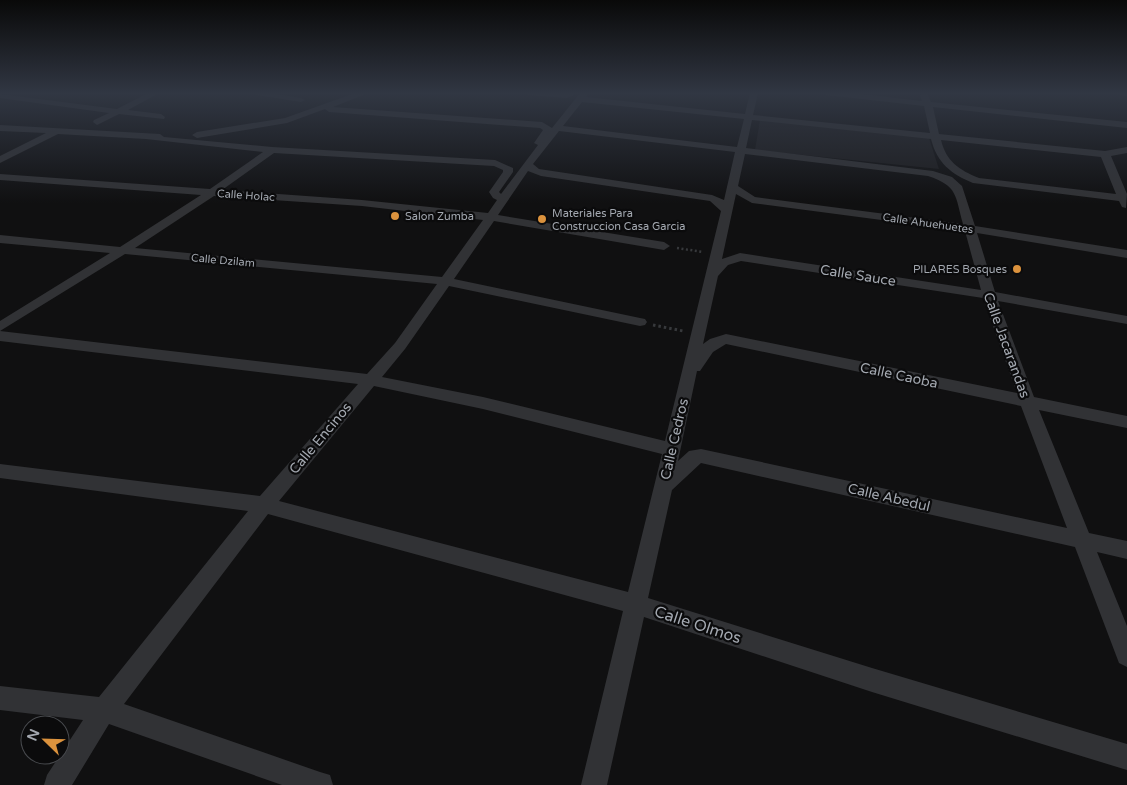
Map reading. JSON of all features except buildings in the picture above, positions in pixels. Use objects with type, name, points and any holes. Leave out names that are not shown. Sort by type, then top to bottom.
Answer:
[{"type":"street","points":[[22,130],[150,138],[272,150],[495,163],[508,168],[508,172],[494,192],[497,196],[503,198]]},
{"type":"street","points":[[150,138],[209,135],[237,130]]},
{"type":"street","name":"Calle Encinos","points":[[57,785],[104,710],[264,505],[400,346],[552,130]]},
{"type":"street","name":"Calle Jacarandas","points":[[593,130],[741,152],[929,173],[948,179],[958,188],[968,228],[989,295],[1028,402],[1127,655]]},
{"type":"street","name":"Calle Cedros","points":[[594,785],[746,130]]},
{"type":"street","points":[[872,130],[1105,154],[1122,139]]},
{"type":"street","points":[[933,130],[945,164],[960,175],[977,180],[1126,202]]},
{"type":"street","points":[[1070,130],[1122,139]]},
{"type":"street","points":[[0,160],[55,132]]},
{"type":"street","points":[[0,327],[124,251],[213,193],[272,150]]},
{"type":"street","points":[[1105,154],[1126,202]]},
{"type":"street","points":[[527,165],[540,173],[712,198],[717,200],[727,210]]},
{"type":"street","name":"Calle Holac","points":[[0,177],[362,203],[491,217]]},
{"type":"street","name":"Calle Ahuehuetes","points":[[732,187],[752,200],[968,228],[1127,254]]},
{"type":"street","points":[[491,217],[664,246]]},
{"type":"street","name":"Calle Dzilam","points":[[0,239],[446,281]]},
{"type":"street","name":"Calle Sauce","points":[[712,275],[724,262],[740,257],[989,295],[1127,320]]},
{"type":"street","points":[[446,281],[640,322]]},
{"type":"street","points":[[0,336],[370,380],[482,402],[672,450]]},
{"type":"street","name":"Calle Caoba","points":[[688,378],[708,347],[726,339],[1127,422]]},
{"type":"street","name":"Calle Abedul","points":[[663,487],[695,456],[701,456],[1127,550]]},
{"type":"street","points":[[0,471],[264,505]]},
{"type":"street","name":"Calle Olmos","points":[[264,505],[636,604],[872,680],[1127,757]]},
{"type":"street","points":[[0,698],[104,710],[320,785]]},
{"type":"path","points":[[664,246],[717,254]]},
{"type":"path","points":[[640,322],[698,334]]},
{"type":"shaded area","points":[[758,130],[850,130],[929,138],[939,169],[755,150]]},
{"type":"place","name":"Salon Zumba","points":[[395,216]]},
{"type":"place","name":"Materiales Para Construccion Casa Garcia","points":[[542,219]]},
{"type":"place","name":"PILARES Bosques","points":[[1017,269]]}]
